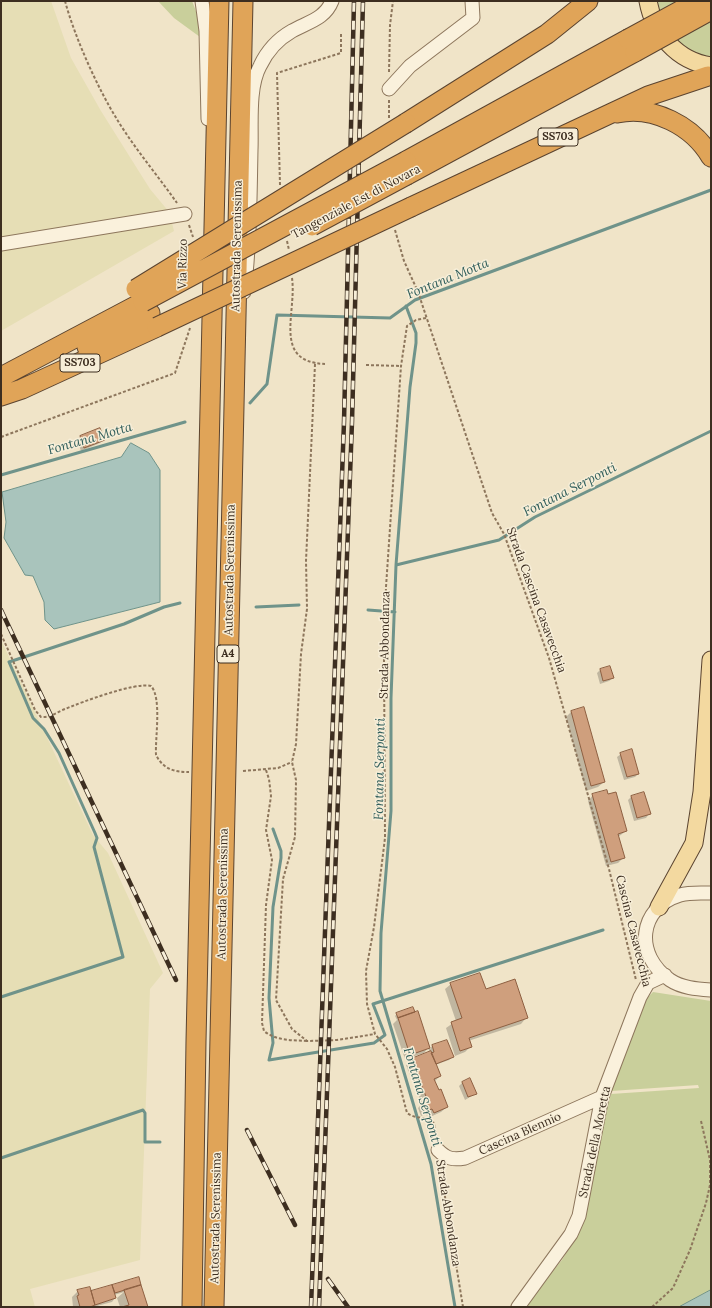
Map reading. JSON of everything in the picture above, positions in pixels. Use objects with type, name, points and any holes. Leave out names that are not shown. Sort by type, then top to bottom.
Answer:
[{"type":"highway","name":"Autostrada Serenissima","points":[[214,1307],[243,1]]},
{"type":"highway","name":"SS703","points":[[147,308],[397,123],[547,34],[588,1]]},
{"type":"highway","name":"Tangenziale Est di Novara","points":[[1,395],[147,308],[631,45],[698,1]]},
{"type":"highway","name":"Autostrada Serenissima","points":[[192,1307],[214,199],[205,3]]},
{"type":"highway","name":"Tangenziale Est di Novara","points":[[631,45],[711,10]]},
{"type":"highway","name":"SS703","points":[[1,376],[147,308],[411,207],[602,116],[708,72]]},
{"type":"highway","name":"SS703","points":[[602,116],[624,112],[658,115],[672,121],[692,134],[711,157]]},
{"type":"main road","points":[[648,1],[653,21],[658,32],[680,54],[708,72]]},
{"type":"main road","points":[[658,907],[694,843],[702,792],[711,660]]},
{"type":"street","points":[[235,361],[249,258],[252,104],[256,74],[268,52],[278,41],[292,31],[316,19],[328,10],[332,1]]},
{"type":"street","points":[[389,89],[410,66],[473,18],[472,1]]},
{"type":"street","points":[[1,244],[185,214]]},
{"type":"street","points":[[711,893],[680,895],[658,907],[652,914],[646,927],[645,942],[649,957],[670,980],[684,986],[711,990]]},
{"type":"street","name":"Strada della Moretta","points":[[518,1307],[571,1234],[579,1216],[602,1097],[640,996],[648,983],[665,975]]},
{"type":"street","name":"Cascina Blennio","points":[[438,1150],[445,1157],[456,1160],[465,1158],[602,1097]]},
{"type":"path","name":"Via Rizzo","points":[[66,1],[69,16],[90,66],[118,121],[185,214],[193,236],[193,244]]},
{"type":"path","points":[[393,1],[390,25],[389,89],[397,123]]},
{"type":"path","points":[[280,187],[277,73],[341,53],[342,34]]},
{"type":"path","points":[[395,222],[404,261],[426,318]]},
{"type":"path","points":[[292,310],[290,339],[292,349],[299,357],[315,364],[325,364]]},
{"type":"path","name":"Strada Abbondanza","points":[[426,318],[416,320],[408,325],[401,366],[385,606],[385,838],[374,927],[366,971],[367,1004],[376,1036],[387,1049],[395,1068],[407,1113],[413,1117],[427,1117],[434,1123],[463,1307]]},
{"type":"path","name":"Strada Cascina Casavecchia","points":[[426,318],[492,513],[504,534],[549,658],[608,869]]},
{"type":"path","points":[[1,437],[175,373],[190,331],[190,323]]},
{"type":"path","points":[[307,1041],[292,1030],[276,1000],[283,879],[295,837],[296,780],[292,762],[296,744],[301,654],[307,601],[306,561],[315,364]]},
{"type":"path","points":[[366,365],[401,366]]},
{"type":"path","points":[[1,634],[35,710],[41,717],[51,716],[76,705],[138,685],[152,686],[155,690],[156,701],[156,755],[160,762],[167,768],[176,772],[189,772]]},
{"type":"path","points":[[243,771],[278,768],[292,762]]},
{"type":"path","points":[[266,770],[269,779],[271,796],[266,830],[272,860],[266,905],[262,1023],[264,1032],[277,1038],[307,1041],[376,1036]]},
{"type":"path","name":"Cascina Casavecchia","points":[[608,869],[640,996]]},
{"type":"path","points":[[652,1307],[673,1288],[690,1250],[706,1203],[710,1185],[710,1160],[701,1121]]},
{"type":"shaded area","points":[[1,1],[51,1],[71,58],[101,111],[150,189],[170,213],[1,242]]},
{"type":"shaded area","points":[[171,219],[174,231],[1,331],[1,249]]},
{"type":"shaded area","points":[[1,640],[93,835],[108,853],[163,973],[150,989],[140,1260],[30,1289],[35,1307],[1,1307]]},
{"type":"green space","points":[[158,1],[192,1],[199,19],[200,37],[174,18]]},
{"type":"green space","points":[[656,1],[711,1],[711,57],[691,50],[675,38],[663,21]]},
{"type":"green space","points":[[653,992],[711,1001],[711,1290],[679,1307],[523,1307],[562,1260],[581,1228],[592,1184],[603,1121],[611,1094],[699,1088],[698,1085],[611,1091],[645,1000]]},
{"type":"water","points":[[131,443],[149,453],[160,470],[160,602],[54,629],[45,620],[44,602],[33,576],[25,575],[4,538],[6,522],[2,492],[121,457]]},
{"type":"water","points":[[711,1290],[711,1307],[679,1307]]},
{"type":"building","points":[[100,428],[105,440],[84,448],[80,436]]},
{"type":"building","points":[[610,666],[614,678],[603,681],[600,669]]},
{"type":"building","points":[[584,707],[605,782],[591,786],[571,711]]},
{"type":"building","points":[[632,749],[639,774],[627,777],[620,753]]},
{"type":"building","points":[[607,790],[608,794],[616,792],[627,831],[618,834],[625,858],[611,862],[592,794]]},
{"type":"building","points":[[644,792],[651,814],[637,818],[631,796]]},
{"type":"building","points":[[480,973],[486,989],[515,979],[528,1018],[469,1038],[472,1047],[460,1051],[451,1022],[462,1018],[450,983]]},
{"type":"building","points":[[413,1007],[415,1012],[398,1018],[396,1013]]},
{"type":"building","points":[[418,1011],[430,1048],[410,1055],[398,1018]]},
{"type":"building","points":[[447,1040],[454,1057],[436,1064],[431,1053],[434,1052],[432,1045]]},
{"type":"building","points":[[431,1051],[441,1076],[434,1079],[439,1090],[441,1089],[448,1107],[434,1113],[432,1109],[426,1111],[423,1101],[427,1099],[411,1059]]},
{"type":"building","points":[[470,1078],[477,1094],[468,1097],[462,1082]]},
{"type":"building","points":[[139,1277],[141,1285],[115,1293],[112,1285]]},
{"type":"building","points":[[112,1285],[116,1298],[95,1305],[91,1291]]},
{"type":"building","points":[[141,1285],[148,1307],[122,1307],[129,1305],[124,1290]]},
{"type":"building","points":[[90,1287],[95,1305],[90,1307],[80,1307],[77,1290]]},
{"type":"waterway","name":"Fontana Motta","points":[[250,403],[267,384],[277,315],[390,318],[415,300],[711,190]]},
{"type":"waterway","points":[[396,565],[410,387],[416,343],[416,333],[406,306]]},
{"type":"waterway","name":"Fontana Motta","points":[[1,475],[185,422]]},
{"type":"waterway","name":"Fontana Serponti","points":[[455,1307],[431,1164],[380,991],[381,933],[391,811],[391,698],[396,565],[499,540],[535,517],[711,431]]},
{"type":"waterway","points":[[1,997],[123,957],[94,847],[97,838],[59,753],[44,729],[33,718],[9,662],[124,624],[164,607],[180,603]]},
{"type":"waterway","points":[[256,607],[299,605]]},
{"type":"waterway","points":[[368,610],[395,612]]},
{"type":"waterway","points":[[273,829],[281,851],[281,858],[273,907],[269,998],[273,1043],[269,1060],[374,1043],[385,1035],[373,1004],[603,930]]},
{"type":"waterway","points":[[1,1158],[143,1110],[145,1113],[145,1142],[160,1142]]},
{"type":"railway","points":[[311,1307],[344,422],[354,1]]},
{"type":"railway","points":[[319,1307],[352,422],[363,1]]},
{"type":"railway","points":[[1,610],[176,980]]},
{"type":"railway","points":[[247,1130],[295,1225]]},
{"type":"railway","points":[[328,1279],[348,1307]]}]
